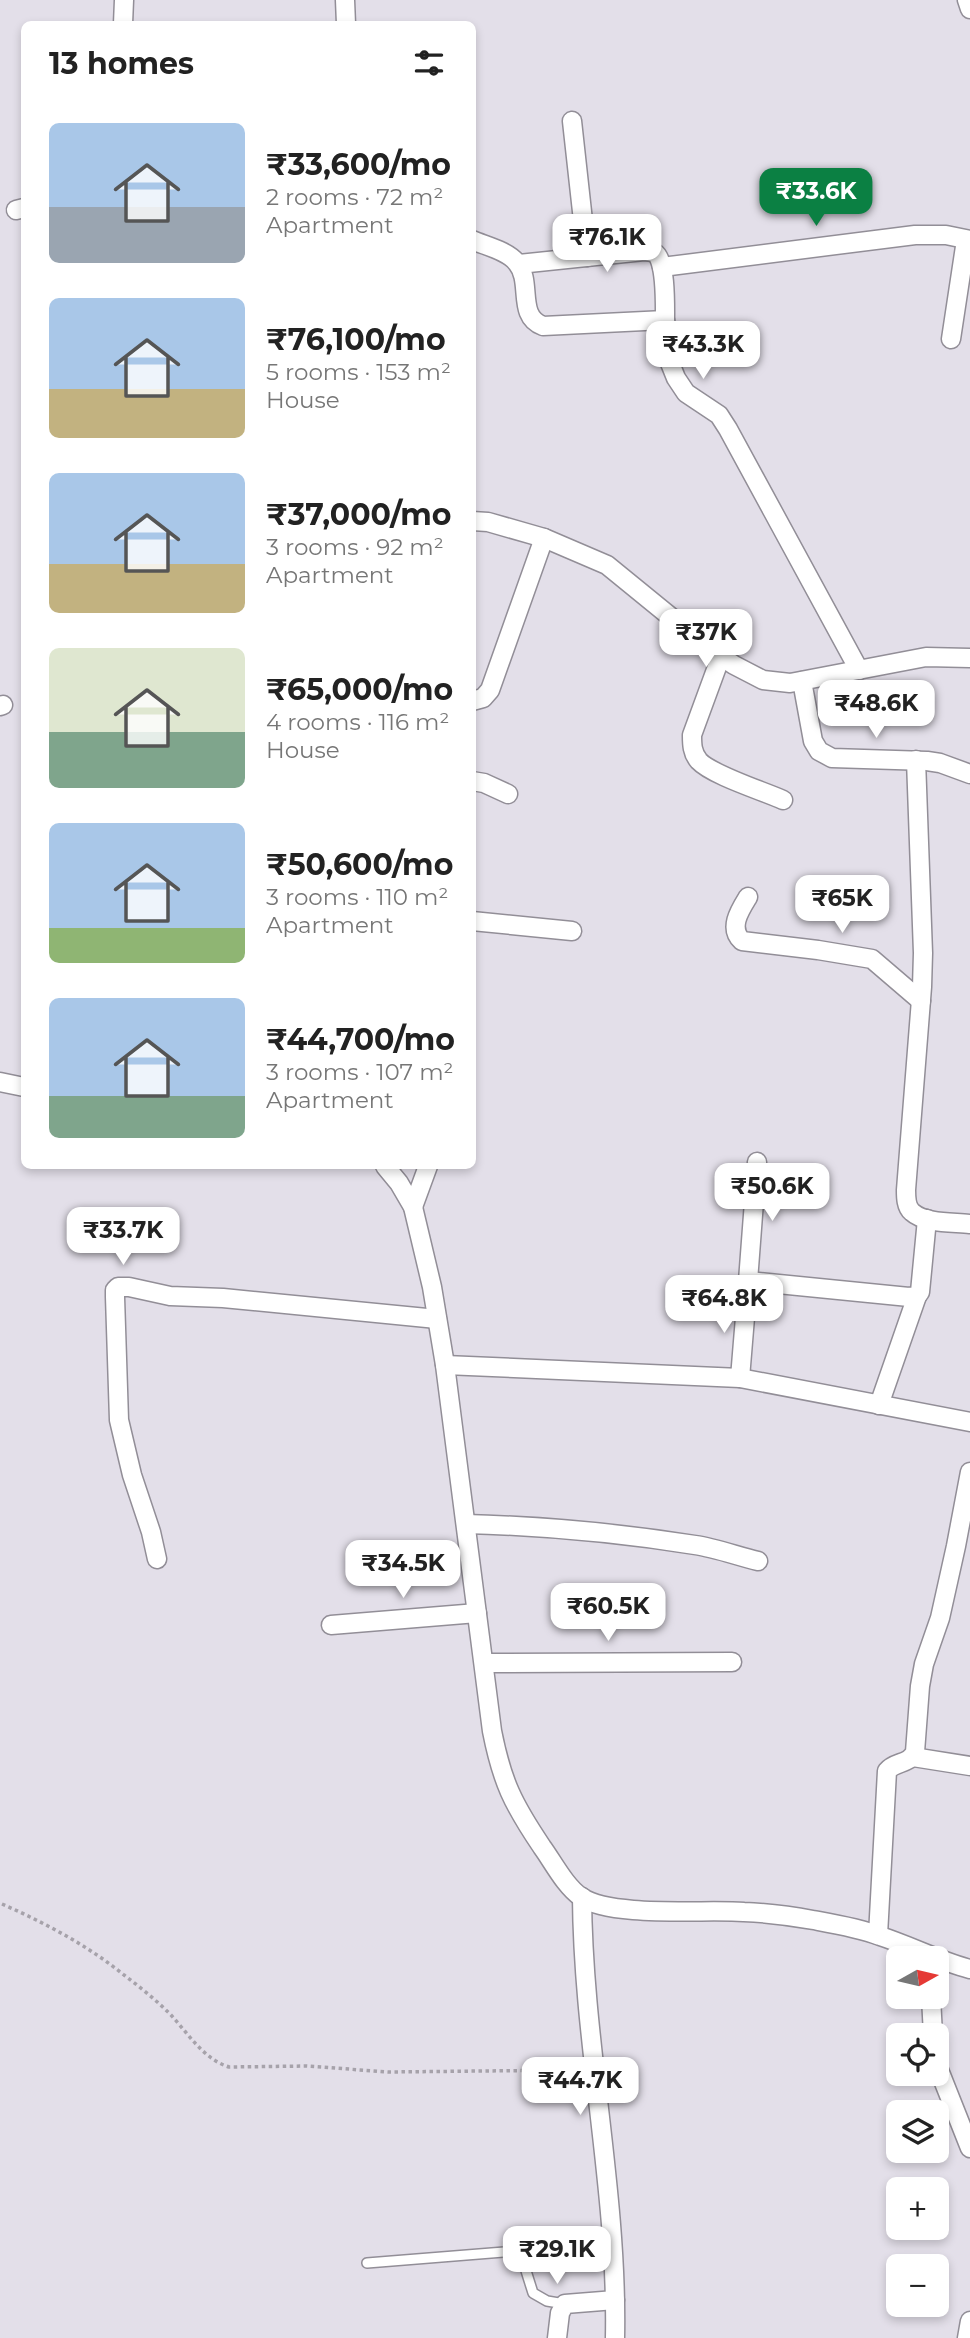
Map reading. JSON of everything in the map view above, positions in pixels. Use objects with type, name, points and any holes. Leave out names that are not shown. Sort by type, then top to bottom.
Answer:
[{"type":"street","points":[[123,21],[124,0]]},
{"type":"street","points":[[345,0],[346,21]]},
{"type":"street","points":[[967,0],[970,9]]},
{"type":"street","points":[[572,121],[587,257]]},
{"type":"street","points":[[662,267],[915,235],[946,235],[968,240],[951,339]]},
{"type":"street","points":[[476,242],[519,264],[524,280],[527,313],[534,323],[542,326],[665,320]]},
{"type":"street","points":[[519,264],[644,251],[654,253],[662,267],[670,363],[676,378],[686,393],[719,415],[728,429],[859,670]]},
{"type":"street","points":[[476,521],[488,522],[544,538],[607,565],[721,656],[763,680],[777,683],[802,681],[926,657],[970,658]]},
{"type":"street","points":[[476,700],[483,698],[490,690],[544,538]]},
{"type":"street","points":[[721,656],[692,735],[692,748],[697,759],[708,768],[783,800]]},
{"type":"street","points":[[802,681],[813,741],[818,751],[832,758],[940,762],[970,774]]},
{"type":"street","points":[[916,760],[923,953],[905,1190],[912,1212],[927,1219],[970,1224]]},
{"type":"street","points":[[476,782],[509,794]]},
{"type":"street","points":[[748,897],[736,922],[735,933],[742,941],[872,959],[921,1001]]},
{"type":"street","points":[[476,921],[572,931]]},
{"type":"street","points":[[0,1082],[21,1086]]},
{"type":"street","points":[[740,1378],[757,1161]]},
{"type":"street","points":[[387,1169],[413,1207],[424,1248],[445,1365],[492,1731],[501,1772],[528,1826],[582,1897],[594,1903],[668,1912],[746,1912],[813,1920],[878,1934],[906,1946]]},
{"type":"street","points":[[413,1207],[427,1169]]},
{"type":"street","points":[[879,1405],[916,1296],[920,1292],[927,1219]]},
{"type":"street","points":[[748,1281],[916,1296]]},
{"type":"street","points":[[157,1559],[119,1420],[115,1297],[118,1287],[170,1296],[223,1298],[437,1319]]},
{"type":"street","points":[[445,1365],[740,1378],[970,1422]]},
{"type":"street","points":[[878,1934],[887,1771],[893,1765],[905,1763],[913,1757],[917,1743],[924,1664],[940,1618],[970,1472]]},
{"type":"street","points":[[466,1524],[541,1526],[697,1545],[758,1561]]},
{"type":"street","points":[[331,1625],[477,1613]]},
{"type":"street","points":[[484,1662],[732,1662]]},
{"type":"street","points":[[913,1757],[970,1766]]},
{"type":"street","points":[[582,1897],[585,1991],[611,2211],[615,2338]]},
{"type":"street","points":[[949,1962],[970,1969]]},
{"type":"street","points":[[945,2086],[970,2148]]},
{"type":"street","points":[[557,2338],[560,2313],[565,2304],[615,2300]]},
{"type":"street","points":[[967,2338],[970,2320]]},
{"type":"lane","points":[[367,2263],[515,2251],[522,2258],[533,2293],[540,2298],[565,2304]]},
{"type":"path","points":[[2,1903],[48,1925],[123,1973],[168,2012],[206,2055],[218,2064],[229,2067],[307,2066],[388,2072],[593,2069]]}]
